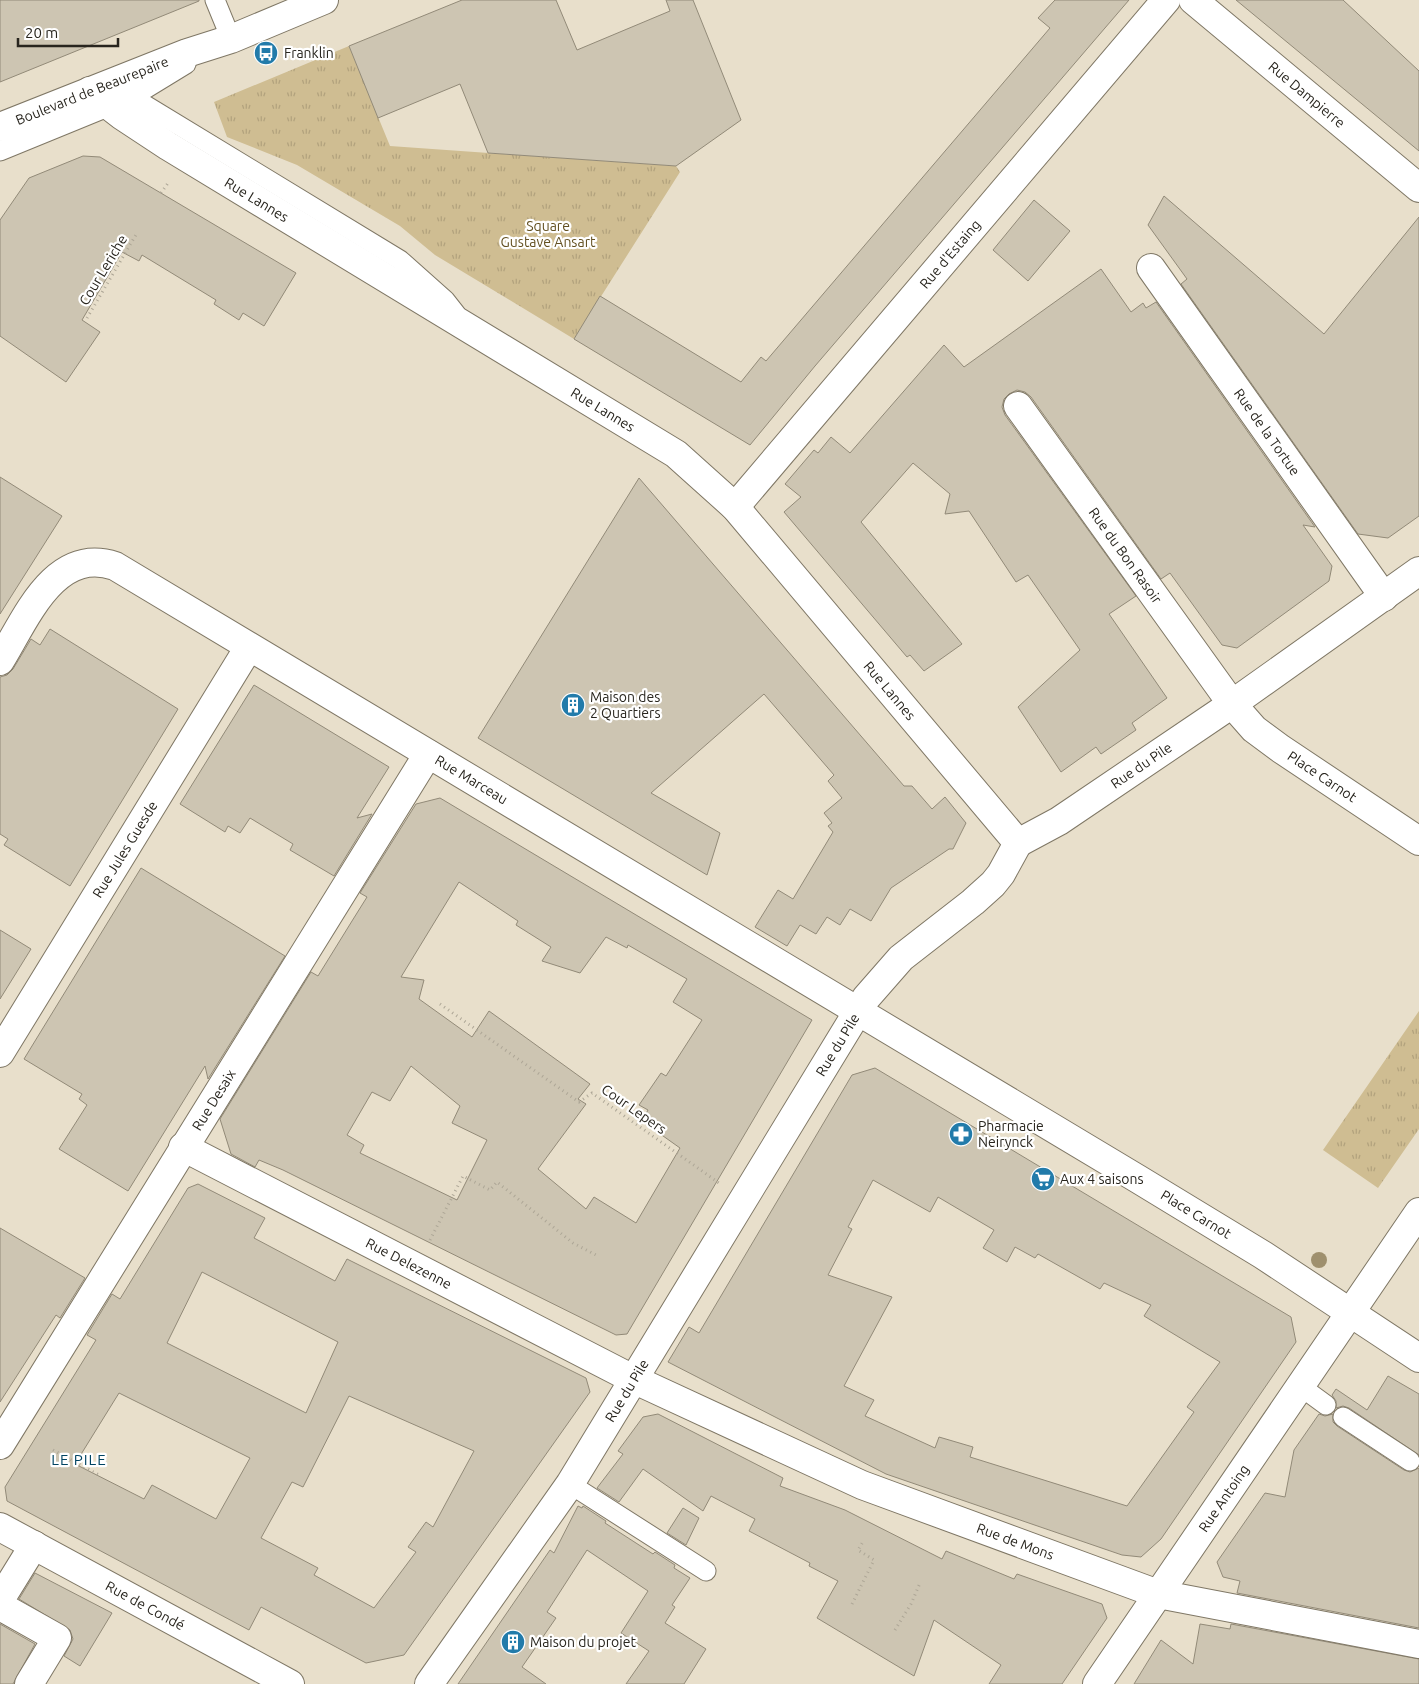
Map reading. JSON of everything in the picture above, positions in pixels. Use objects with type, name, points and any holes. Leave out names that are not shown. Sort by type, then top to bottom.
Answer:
[{"type":"street","name":"Boulevard de Beaurepaire","points":[[0,127],[110,98],[187,53],[231,39],[324,0]]},
{"type":"street","name":"Rue d'Estaing","points":[[735,507],[1166,0]]},
{"type":"street","name":"Rue Dampierre","points":[[1193,0],[1419,188]]},
{"type":"street","name":"Rue Lannes","points":[[110,98],[168,146],[662,444],[696,471],[735,507],[1018,843]]},
{"type":"street","name":"Rue de la Tortue","points":[[1151,268],[1384,597]]},
{"type":"street","name":"Rue du Bon Rasoir","points":[[1018,406],[1232,704]]},
{"type":"street","name":"Rue Marceau","points":[[0,661],[51,581],[83,563],[99,562],[115,566],[858,1010]]},
{"type":"street","name":"Rue du Pile","points":[[429,1684],[570,1484],[742,1199],[874,987],[901,958],[966,908],[993,884],[1001,874],[1018,843],[1059,821],[1232,704],[1419,571]]},
{"type":"street","name":"Rue Jules Guesde","points":[[0,1052],[249,647]]},
{"type":"street","name":"Place Carnot","points":[[1232,704],[1254,729],[1280,749],[1419,841]]},
{"type":"street","name":"Rue Desaix","points":[[0,1445],[428,754]]},
{"type":"street","name":"Place Carnot","points":[[858,1010],[1263,1255],[1419,1358]]},
{"type":"street","name":"Rue Delezenne","points":[[183,1147],[633,1379]]},
{"type":"street","points":[[1350,1312],[1419,1212]]},
{"type":"street","name":"Rue Antoing","points":[[1097,1684],[1350,1312]]},
{"type":"street","name":"Rue de Mons","points":[[633,1379],[862,1485],[1158,1594],[1419,1644]]},
{"type":"street","name":"Rue de Condé","points":[[0,1527],[290,1684]]},
{"type":"street","points":[[0,1600],[34,1545]]},
{"type":"street","points":[[0,1606],[56,1638],[29,1684]]},
{"type":"lane","points":[[0,151],[231,39],[215,0]]},
{"type":"lane","points":[[1300,1386],[1326,1405]]},
{"type":"lane","points":[[1343,1417],[1410,1461]]},
{"type":"lane","points":[[570,1484],[706,1571]]},
{"type":"path","name":"Cour Leriche","points":[[87,318],[137,234]]},
{"type":"path","name":"Cour Lepers","points":[[440,1004],[579,1102],[592,1093],[742,1199]]},
{"type":"path","points":[[416,1267],[463,1176],[490,1190],[497,1182],[573,1243],[596,1255]]},
{"type":"path","points":[[53,1450],[99,1475]]},
{"type":"path","points":[[852,1604],[874,1560],[858,1550],[864,1540]]},
{"type":"path","points":[[895,1630],[911,1604],[920,1583]]},
{"type":"green space","name":"Square Gustave Ansart","points":[[349,46],[390,146],[676,166],[680,172],[574,339],[435,255],[400,226],[297,165],[227,137],[214,102]]},
{"type":"green space","points":[[1419,1011],[1419,1129],[1378,1188],[1323,1150]]},
{"type":"building","points":[[0,0],[199,0],[199,1],[0,82]]},
{"type":"building","points":[[462,0],[556,0],[577,50],[670,11],[666,0],[693,0],[741,120],[676,166],[488,153],[460,84],[378,118],[349,46]]},
{"type":"building","points":[[1055,0],[1129,0],[815,366],[750,445],[574,339],[600,296],[741,382],[761,357],[766,361],[1050,28],[1038,18]]},
{"type":"building","points":[[1236,0],[1343,0],[1419,71],[1419,151]]},
{"type":"building","points":[[83,156],[100,157],[296,273],[264,326],[243,313],[239,320],[214,304],[216,300],[142,255],[139,261],[122,252],[82,320],[100,332],[66,382],[0,336],[0,220],[29,178]]},
{"type":"building","points":[[1164,196],[1324,334],[1419,217],[1419,516],[1388,538],[1358,534],[1181,284],[1187,279],[1148,225]]},
{"type":"building","points":[[1034,200],[1070,231],[1028,281],[993,250]]},
{"type":"building","points":[[1101,269],[1131,312],[1143,303],[1146,308],[1156,302],[1315,527],[1303,525],[1332,566],[1329,581],[1237,648],[1222,645],[1170,573],[1161,579],[1031,397],[1025,392],[1017,390],[1009,394],[1004,399],[1002,407],[1005,415],[1136,596],[1109,614],[1167,698],[1132,723],[1136,730],[1101,754],[1096,747],[1061,772],[1018,707],[1080,650],[1028,575],[1016,582],[969,511],[945,514],[950,494],[913,463],[861,522],[962,644],[924,671],[910,655],[907,657],[784,512],[801,497],[785,484],[814,450],[818,453],[831,437],[850,453],[944,345],[964,367]]},
{"type":"building","points":[[0,477],[62,516],[0,614]]},
{"type":"building","name":"Maison des 2 Quartiers","points":[[639,478],[904,786],[912,786],[932,809],[945,797],[966,823],[953,849],[949,849],[891,888],[871,921],[850,909],[840,925],[827,917],[816,934],[800,925],[787,946],[755,927],[778,890],[793,899],[833,832],[828,826],[832,823],[824,813],[842,798],[828,781],[834,775],[764,694],[651,793],[720,833],[707,875],[478,738]]},
{"type":"building","points":[[50,629],[178,709],[70,886],[4,845],[8,839],[0,834],[0,677],[7,675],[13,669],[31,639],[40,645]]},
{"type":"building","points":[[254,685],[389,767],[357,818],[372,814],[334,876],[290,850],[293,844],[250,818],[240,833],[228,826],[225,832],[180,804]]},
{"type":"building","points":[[440,798],[812,1020],[627,1334],[616,1335],[283,1170],[259,1160],[255,1167],[231,1154],[220,1119],[311,972],[318,976],[367,897],[360,893],[416,804]],"holes":[[[459,882],[518,921],[516,925],[551,947],[542,961],[580,973],[606,937],[627,948],[628,945],[687,979],[673,1002],[702,1020],[666,1076],[661,1073],[639,1105],[648,1110],[642,1121],[680,1148],[636,1223],[594,1197],[586,1209],[538,1169],[586,1104],[578,1099],[590,1084],[489,1011],[472,1037],[419,999],[424,980],[401,977]],[[411,1066],[460,1106],[452,1123],[487,1140],[457,1200],[360,1153],[364,1145],[347,1135],[372,1092],[390,1101]]]},
{"type":"building","points":[[141,868],[285,956],[208,1079],[205,1066],[128,1191],[59,1149],[87,1105],[79,1099],[82,1094],[24,1059]]},
{"type":"building","points":[[0,930],[31,949],[0,999]]},
{"type":"building","points":[[875,1068],[1291,1317],[1296,1342],[1161,1539],[1141,1557],[1122,1555],[886,1474],[668,1362],[689,1327],[699,1333],[852,1075]],"holes":[[[873,1180],[930,1212],[938,1197],[994,1230],[983,1248],[1007,1262],[1015,1247],[1035,1258],[1038,1254],[1100,1289],[1104,1283],[1151,1305],[1144,1316],[1220,1362],[1187,1407],[1194,1412],[1127,1506],[970,1457],[973,1447],[939,1437],[935,1448],[865,1416],[874,1400],[844,1386],[892,1297],[828,1275],[852,1229],[848,1227]]]},
{"type":"building","points":[[198,1184],[265,1218],[254,1238],[335,1281],[347,1259],[586,1378],[590,1392],[404,1655],[366,1663],[261,1607],[249,1630],[7,1501],[5,1487],[96,1340],[87,1335],[112,1294],[120,1299],[188,1188]],"holes":[[[202,1272],[338,1342],[306,1413],[167,1343]],[[119,1393],[250,1458],[216,1519],[152,1485],[144,1499],[75,1464]],[[349,1396],[474,1451],[433,1527],[426,1522],[408,1547],[416,1552],[374,1608],[314,1575],[318,1568],[261,1538],[292,1482],[303,1487]]]},
{"type":"building","points":[[0,1228],[85,1278],[60,1318],[56,1315],[0,1402]]},
{"type":"building","points":[[1388,1376],[1419,1394],[1419,1455],[1349,1408],[1343,1406],[1336,1408],[1336,1401],[1332,1395],[1336,1389],[1367,1410]]},
{"type":"building","points":[[658,1414],[783,1478],[780,1486],[845,1510],[942,1559],[946,1551],[1014,1579],[1017,1574],[1102,1604],[1107,1618],[1062,1684],[989,1684],[1001,1665],[934,1620],[914,1676],[817,1618],[838,1581],[809,1566],[810,1563],[749,1531],[755,1519],[711,1496],[703,1511],[643,1469],[619,1502],[597,1488],[623,1454],[618,1451],[643,1417]]},
{"type":"building","points":[[1319,1414],[1325,1416],[1333,1414],[1333,1422],[1337,1426],[1404,1470],[1410,1472],[1419,1468],[1419,1628],[1237,1593],[1240,1581],[1223,1577],[1217,1562],[1265,1493],[1285,1497],[1294,1450]]},
{"type":"building","points":[[578,1506],[582,1508],[583,1506],[606,1521],[605,1523],[653,1554],[655,1552],[675,1565],[674,1568],[690,1578],[672,1605],[675,1607],[665,1623],[706,1649],[684,1684],[626,1684],[649,1651],[621,1633],[648,1591],[587,1550],[547,1612],[556,1618],[522,1667],[546,1684],[458,1684],[550,1550],[554,1553]]},
{"type":"building","points":[[683,1508],[699,1518],[686,1545],[667,1533]]},
{"type":"building","points":[[35,1573],[112,1613],[80,1666],[64,1656],[73,1639],[70,1630],[19,1599]]},
{"type":"building","points":[[0,1624],[35,1644],[13,1684],[0,1684]]},
{"type":"building","points":[[1200,1624],[1230,1629],[1231,1624],[1419,1659],[1419,1684],[1134,1684],[1161,1640],[1193,1664]]},
{"type":"place","name":"Franklin","points":[[266,53]]},
{"type":"place","name":"Maison des 2 Quartiers","points":[[573,705]]},
{"type":"place","name":"Pharmacie Neirynck","points":[[961,1134]]},
{"type":"place","name":"Aux 4 saisons","points":[[1043,1179]]},
{"type":"place","name":"Maison du projet","points":[[513,1642]]},
{"type":"district","name":"LE PILE","points":[[79,1459]]}]
